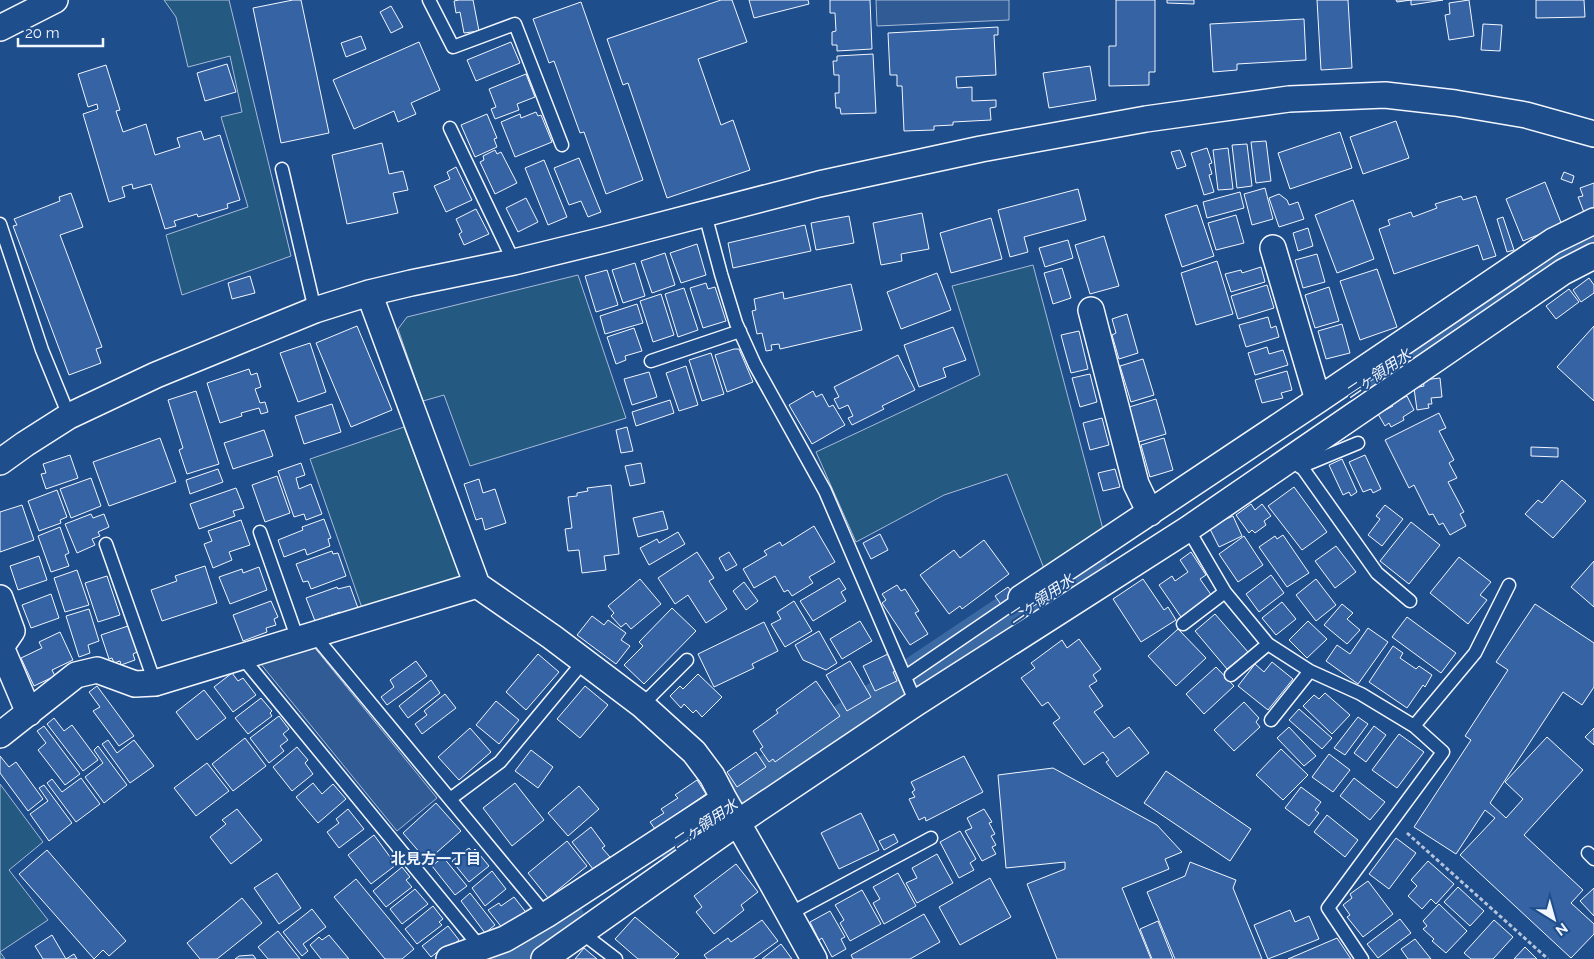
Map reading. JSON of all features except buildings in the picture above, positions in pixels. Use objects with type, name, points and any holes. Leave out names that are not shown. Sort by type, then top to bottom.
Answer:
[{"type":"street","points":[[0,28],[39,3]]},
{"type":"street","points":[[0,462],[69,416],[156,375],[315,310],[369,294],[441,276],[514,262],[818,184],[981,149],[1155,118],[1289,98],[1385,95],[1455,103],[1526,115],[1594,134]]},
{"type":"street","points":[[1021,598],[1553,241],[1594,221]]},
{"type":"street","points":[[1273,248],[1318,400]]},
{"type":"street","points":[[449,959],[483,953],[546,915],[730,811],[910,691],[1188,529],[1297,461],[1563,272],[1594,256]]},
{"type":"street","points":[[369,294],[477,585],[552,637],[642,705],[694,752],[712,776],[814,959]]},
{"type":"street","points":[[1091,310],[1136,484],[1150,512]]},
{"type":"street","points":[[0,735],[76,675],[97,670],[135,684],[156,683],[477,585]]},
{"type":"street","points":[[0,598],[12,631],[2,647],[28,712]]},
{"type":"street","points":[[544,959],[582,933],[730,811]]},
{"type":"lane","points":[[429,0],[454,48],[515,24],[562,145]]},
{"type":"lane","points":[[450,128],[514,262]]},
{"type":"lane","points":[[282,169],[315,310]]},
{"type":"lane","points":[[705,214],[721,274],[740,331],[755,365],[826,491],[910,691],[1021,598]]},
{"type":"lane","points":[[0,224],[42,350],[69,416]]},
{"type":"lane","points":[[650,361],[740,331]]},
{"type":"lane","points":[[1358,443],[1297,461],[1377,572],[1410,601]]},
{"type":"lane","points":[[1188,529],[1225,592],[1268,644],[1310,671],[1360,694],[1414,726],[1443,752],[1328,908],[1362,959]]},
{"type":"lane","points":[[260,532],[306,637],[450,800],[546,915]]},
{"type":"lane","points":[[106,544],[156,683]]},
{"type":"lane","points":[[1414,726],[1474,653],[1509,585]]},
{"type":"lane","points":[[1183,624],[1225,592]]},
{"type":"lane","points":[[1231,675],[1268,644]]},
{"type":"lane","points":[[242,657],[483,953]]},
{"type":"lane","points":[[642,705],[687,660]]},
{"type":"lane","points":[[450,800],[500,762],[583,662]]},
{"type":"lane","points":[[1271,720],[1310,671]]},
{"type":"lane","points":[[789,914],[931,838]]},
{"type":"lane","points":[[582,933],[616,959]]},
{"type":"path","points":[[1392,819],[1548,959]]},
{"type":"shaded area","points":[[164,0],[229,0],[291,256],[182,295],[166,235],[248,207],[221,117],[242,112],[230,56],[188,67],[176,17]]},
{"type":"shaded area","points":[[876,0],[1009,0],[1009,20],[877,26]]},
{"type":"shaded area","points":[[1033,265],[1104,533],[1045,571],[1007,474],[944,495],[856,542],[816,452],[980,375],[952,286]]},
{"type":"shaded area","points":[[578,275],[626,418],[470,466],[444,395],[423,401],[398,329],[407,317]]},
{"type":"shaded area","points":[[404,427],[461,578],[362,608],[310,459]]},
{"type":"shaded area","points":[[314,647],[437,798],[397,831],[260,663]]},
{"type":"shaded area","points":[[0,784],[43,842],[9,870],[48,920],[0,952]]},
{"type":"shaded area","points":[[0,952],[5,959],[0,959]]},
{"type":"waterway","name":"二ヶ領用水","points":[[1385,369],[1556,256],[1594,237]]},
{"type":"waterway","name":"二ヶ領用水","points":[[681,840],[1083,571]]},
{"type":"waterway","name":"二ヶ領用水","points":[[487,959],[496,956],[559,920]]},
{"type":"district","name":"北見方一丁目","points":[[436,859]]}]
